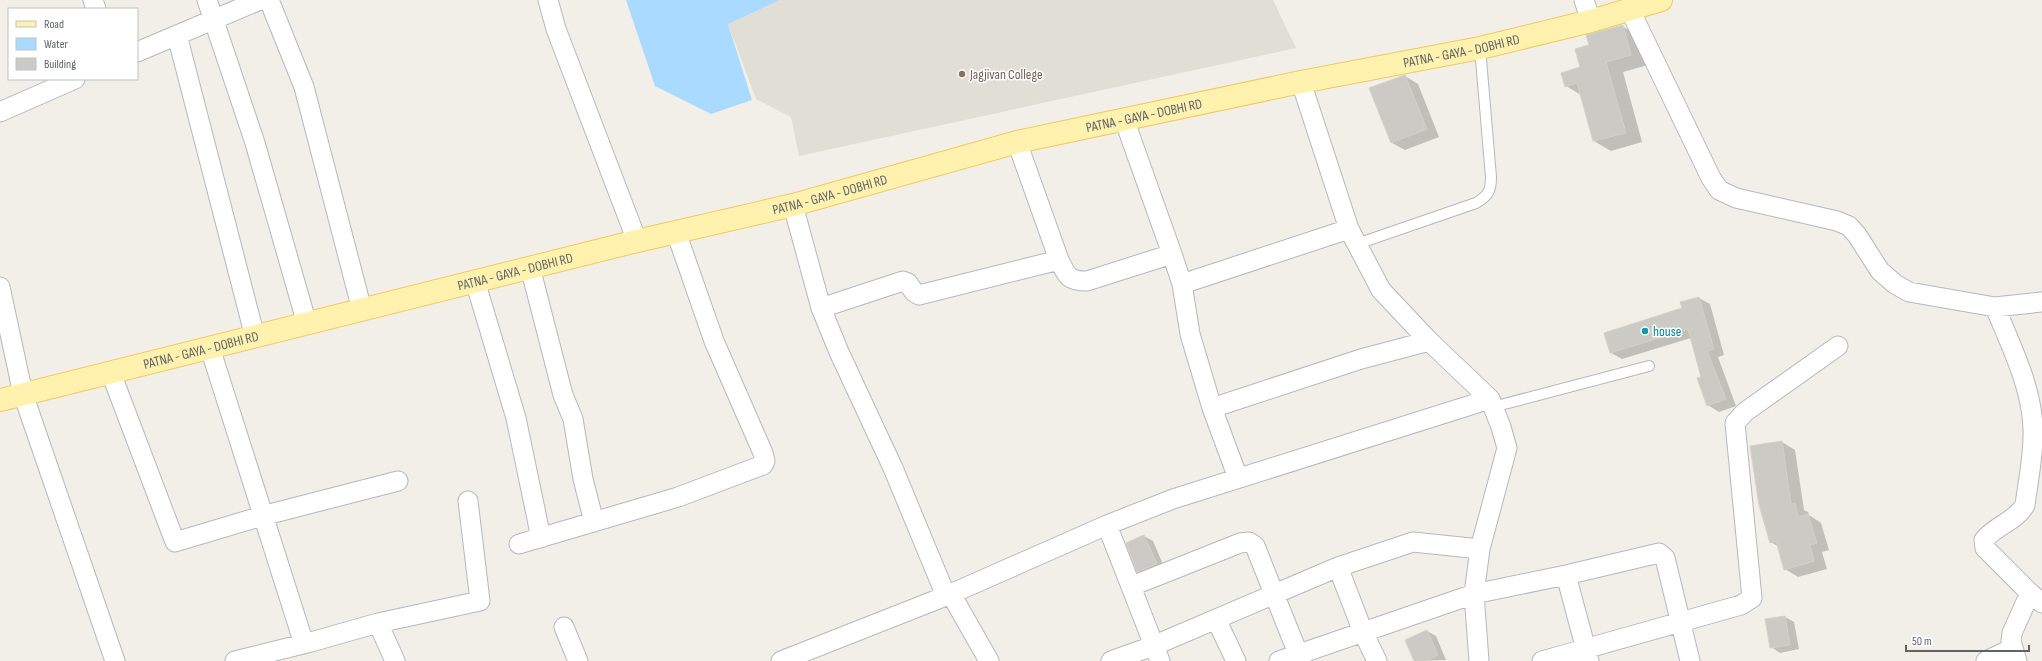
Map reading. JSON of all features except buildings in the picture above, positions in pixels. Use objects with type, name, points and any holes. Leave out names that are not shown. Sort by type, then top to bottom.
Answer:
[{"type":"main road","name":"PATNA - GAYA - DOBHI RD","points":[[0,400],[637,240],[793,205],[1017,142],[1301,82],[1480,48],[1591,21],[1661,0]]},
{"type":"street","points":[[207,0],[215,18],[254,143],[307,324]]},
{"type":"street","points":[[138,52],[260,0]]},
{"type":"street","points":[[269,0],[304,87],[362,310]]},
{"type":"street","points":[[548,0],[556,29],[637,240]]},
{"type":"street","points":[[1584,0],[1591,21]]},
{"type":"street","points":[[1630,10],[1711,178],[1719,190],[1736,198],[1837,221],[1849,226],[1857,235],[1880,271],[1895,284],[1909,292],[1995,307],[2042,302]]},
{"type":"street","points":[[177,35],[255,337]]},
{"type":"street","points":[[0,112],[73,80]]},
{"type":"street","points":[[1301,82],[1353,236],[1381,290],[1491,403],[1507,448],[1480,549],[1474,594],[1479,661]]},
{"type":"street","points":[[1124,119],[1182,284],[1190,334],[1212,408],[1238,478]]},
{"type":"street","points":[[1017,142],[1059,260],[1068,277],[1075,281],[1087,281],[1172,254]]},
{"type":"street","points":[[793,205],[821,308],[839,352],[893,468],[948,595],[989,661]]},
{"type":"street","points":[[519,544],[678,497],[763,465],[765,461],[763,453],[714,341],[676,232]]},
{"type":"street","points":[[1182,284],[1353,236]]},
{"type":"street","points":[[821,308],[903,281],[908,283],[914,292],[919,295],[1059,260]]},
{"type":"street","points":[[530,267],[563,395],[573,419],[583,479],[594,522]]},
{"type":"street","points":[[476,281],[516,418],[541,538]]},
{"type":"street","points":[[0,287],[23,394],[116,661]]},
{"type":"street","points":[[1986,661],[2015,655],[2011,642],[2012,633],[2036,598],[1985,548],[1984,540],[1988,534],[2021,512],[2025,505],[2038,431],[2024,380],[1995,307]]},
{"type":"street","points":[[1212,408],[1361,359],[1429,341]]},
{"type":"street","points":[[1542,661],[1587,655],[1680,621],[1741,605],[1752,598],[1735,423],[1745,412],[1838,346]]},
{"type":"street","points":[[210,348],[262,516],[304,644]]},
{"type":"street","points":[[111,373],[175,542],[262,516],[398,481]]},
{"type":"street","points":[[784,660],[948,595],[1107,525],[1173,500],[1238,478],[1491,403]]},
{"type":"street","points":[[235,661],[304,644],[378,623],[480,601],[468,501]]},
{"type":"street","points":[[1107,525],[1157,653]]},
{"type":"street","points":[[1132,586],[1240,543],[1249,542],[1255,546],[1300,658]]},
{"type":"street","points":[[1111,661],[1157,653],[1216,619],[1338,567],[1414,542],[1480,549]]},
{"type":"street","points":[[1279,661],[1300,658],[1363,632],[1474,594],[1566,575],[1659,553],[1665,558],[1690,661]]},
{"type":"street","points":[[1338,567],[1363,632],[1377,661]]},
{"type":"street","points":[[1566,575],[1587,655]]},
{"type":"street","points":[[1216,619],[1236,661]]},
{"type":"street","points":[[378,623],[395,661]]},
{"type":"street","points":[[564,627],[578,661]]},
{"type":"lane","points":[[1353,236],[1476,203],[1486,197],[1491,190],[1480,48]]},
{"type":"lane","points":[[1491,403],[1649,366]]},
{"type":"shaded area","name":"Jagjivan College","points":[[780,0],[1273,0],[1296,48],[799,156],[791,117],[756,99],[728,24]]},
{"type":"water","points":[[626,0],[780,0],[728,24],[752,100],[711,114],[655,86]]},
{"type":"place","name":"Jagjivan College","points":[[962,74]]},
{"type":"place","name":"house","points":[[1645,331]]}]
